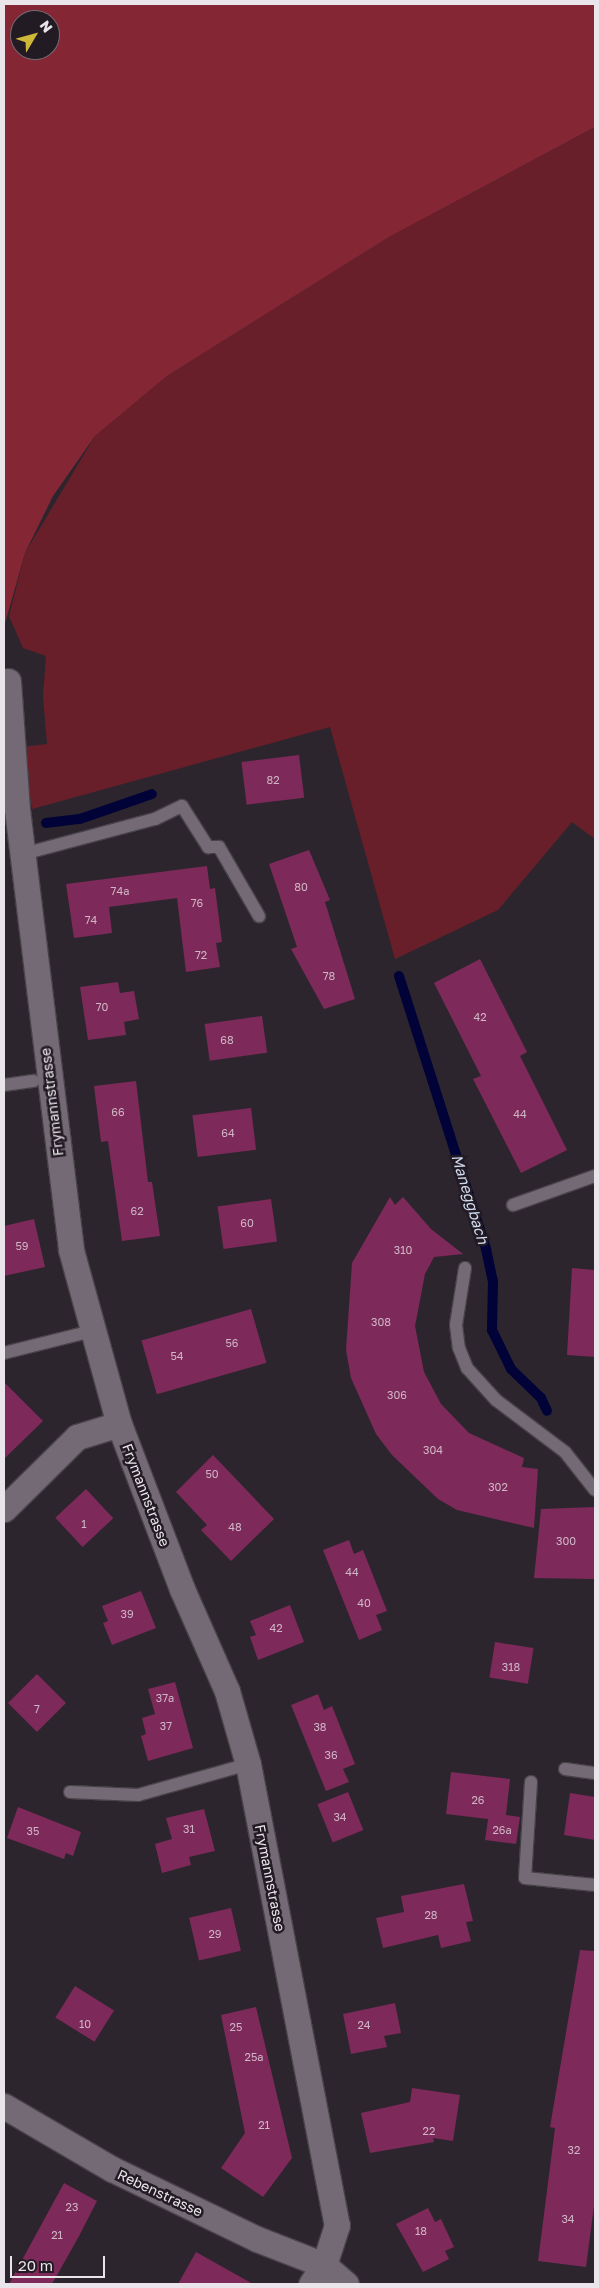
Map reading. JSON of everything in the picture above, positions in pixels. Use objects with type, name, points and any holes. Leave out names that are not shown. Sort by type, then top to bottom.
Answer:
[{"type":"street","name":"Frymannstrasse","points":[[8,681],[23,854],[70,1250],[119,1424],[182,1589],[226,1691],[248,1764],[337,2224],[317,2275]]},
{"type":"street","points":[[4,1509],[77,1437],[119,1424]]},
{"type":"street","name":"Rebenstrasse","points":[[4,2106],[112,2170],[258,2239],[317,2275]]},
{"type":"street","points":[[317,2275],[346,2284]]},
{"type":"lane","points":[[23,854],[155,819],[182,806],[208,847],[219,847],[259,916]]},
{"type":"lane","points":[[4,1085],[34,1081]]},
{"type":"lane","points":[[513,1204],[595,1176]]},
{"type":"lane","points":[[465,1268],[456,1325],[459,1348],[467,1368],[496,1400],[560,1447],[595,1490]]},
{"type":"lane","points":[[4,1353],[92,1331]]},
{"type":"lane","points":[[70,1792],[138,1796],[248,1764]]},
{"type":"lane","points":[[565,1769],[595,1773]]},
{"type":"lane","points":[[531,1782],[525,1878],[595,1885]]},
{"type":"shaded area","points":[[4,4],[595,4],[595,127],[389,237],[167,376],[95,436],[53,496],[25,553],[4,627]]},
{"type":"shaded area","points":[[595,127],[595,839],[572,822],[498,910],[395,959],[330,727],[32,809],[22,747],[47,744],[43,696],[46,656],[23,648],[9,616],[25,553],[95,436],[167,376],[389,237]]},
{"type":"building","points":[[299,755],[304,798],[247,805],[241,762]]},
{"type":"building","points":[[309,850],[330,900],[325,902],[355,999],[324,1009],[291,949],[297,947],[269,864]]},
{"type":"building","points":[[207,866],[210,889],[215,888],[222,942],[216,943],[220,967],[186,972],[177,898],[109,907],[112,933],[74,938],[66,884]]},
{"type":"building","points":[[480,959],[527,1052],[520,1056],[567,1150],[521,1173],[473,1079],[481,1076],[434,983]]},
{"type":"building","points":[[118,982],[120,993],[134,991],[139,1019],[124,1022],[126,1035],[88,1040],[80,987]]},
{"type":"building","points":[[262,1016],[267,1053],[210,1061],[205,1024]]},
{"type":"building","points":[[136,1081],[148,1182],[152,1182],[160,1236],[122,1241],[108,1141],[101,1142],[94,1086]]},
{"type":"building","points":[[251,1108],[256,1150],[198,1157],[192,1115]]},
{"type":"building","points":[[390,1197],[395,1205],[403,1197],[431,1229],[463,1254],[434,1257],[425,1274],[415,1326],[424,1372],[441,1404],[469,1433],[524,1458],[522,1467],[538,1469],[534,1528],[457,1510],[438,1499],[392,1455],[376,1434],[351,1378],[346,1350],[352,1263]]},
{"type":"building","points":[[271,1199],[277,1242],[224,1249],[218,1207]]},
{"type":"building","points":[[34,1219],[45,1267],[4,1276],[4,1226]]},
{"type":"building","points":[[572,1268],[595,1270],[595,1357],[567,1355]]},
{"type":"building","points":[[251,1309],[266,1363],[157,1394],[141,1340]]},
{"type":"building","points":[[4,1382],[43,1421],[4,1459]]},
{"type":"building","points":[[213,1455],[274,1519],[231,1561],[201,1530],[207,1525],[176,1492]]},
{"type":"building","points":[[86,1489],[113,1518],[83,1547],[55,1518]]},
{"type":"building","points":[[595,1507],[595,1579],[534,1578],[541,1509]]},
{"type":"building","points":[[349,1540],[354,1554],[363,1550],[387,1611],[376,1615],[382,1630],[359,1640],[323,1550]]},
{"type":"building","points":[[141,1591],[156,1628],[112,1645],[103,1623],[108,1621],[102,1606]]},
{"type":"building","points":[[290,1605],[304,1642],[258,1660],[250,1637],[256,1635],[250,1621]]},
{"type":"building","points":[[495,1642],[534,1648],[528,1684],[489,1678]]},
{"type":"building","points":[[37,1674],[66,1703],[37,1732],[8,1703]]},
{"type":"building","points":[[175,1682],[193,1748],[148,1761],[141,1736],[146,1734],[142,1718],[155,1714],[148,1689]]},
{"type":"building","points":[[318,1694],[324,1710],[332,1706],[355,1764],[343,1769],[349,1782],[326,1791],[291,1705]]},
{"type":"building","points":[[451,1772],[510,1779],[506,1815],[520,1817],[516,1844],[485,1840],[488,1819],[446,1814]]},
{"type":"building","points":[[348,1792],[363,1830],[333,1842],[317,1804]]},
{"type":"building","points":[[570,1793],[595,1797],[595,1840],[564,1835]]},
{"type":"building","points":[[18,1807],[81,1832],[73,1856],[66,1853],[64,1859],[7,1838]]},
{"type":"building","points":[[204,1809],[215,1851],[189,1857],[191,1865],[162,1873],[155,1844],[172,1839],[166,1818]]},
{"type":"building","points":[[464,1884],[473,1921],[466,1922],[471,1941],[441,1948],[438,1935],[383,1948],[376,1918],[404,1912],[401,1896]]},
{"type":"building","points":[[231,1908],[241,1951],[199,1961],[189,1918]]},
{"type":"building","points":[[580,1950],[595,1951],[595,2198],[586,2267],[538,2261],[555,2128],[550,2127]]},
{"type":"building","points":[[75,1986],[114,2010],[94,2042],[55,2017]]},
{"type":"building","points":[[395,2003],[401,2033],[384,2036],[387,2047],[351,2054],[343,2014]]},
{"type":"building","points":[[256,2007],[292,2158],[263,2197],[221,2168],[245,2133],[221,2015]]},
{"type":"building","points":[[412,2088],[460,2095],[453,2141],[433,2138],[434,2142],[370,2153],[361,2113],[410,2102]]},
{"type":"building","points":[[64,2183],[97,2201],[78,2238],[52,2284],[9,2284]]},
{"type":"building","points":[[428,2208],[435,2222],[441,2219],[454,2247],[445,2251],[449,2259],[423,2272],[396,2224]]},
{"type":"building","points":[[196,2252],[253,2284],[178,2284]]},
{"type":"waterway","name":"Maneggbach","points":[[46,823],[80,819],[152,794]]},
{"type":"waterway","name":"Maneggbach","points":[[399,976],[486,1249],[493,1281],[492,1330],[511,1369],[541,1398],[547,1411]]}]
